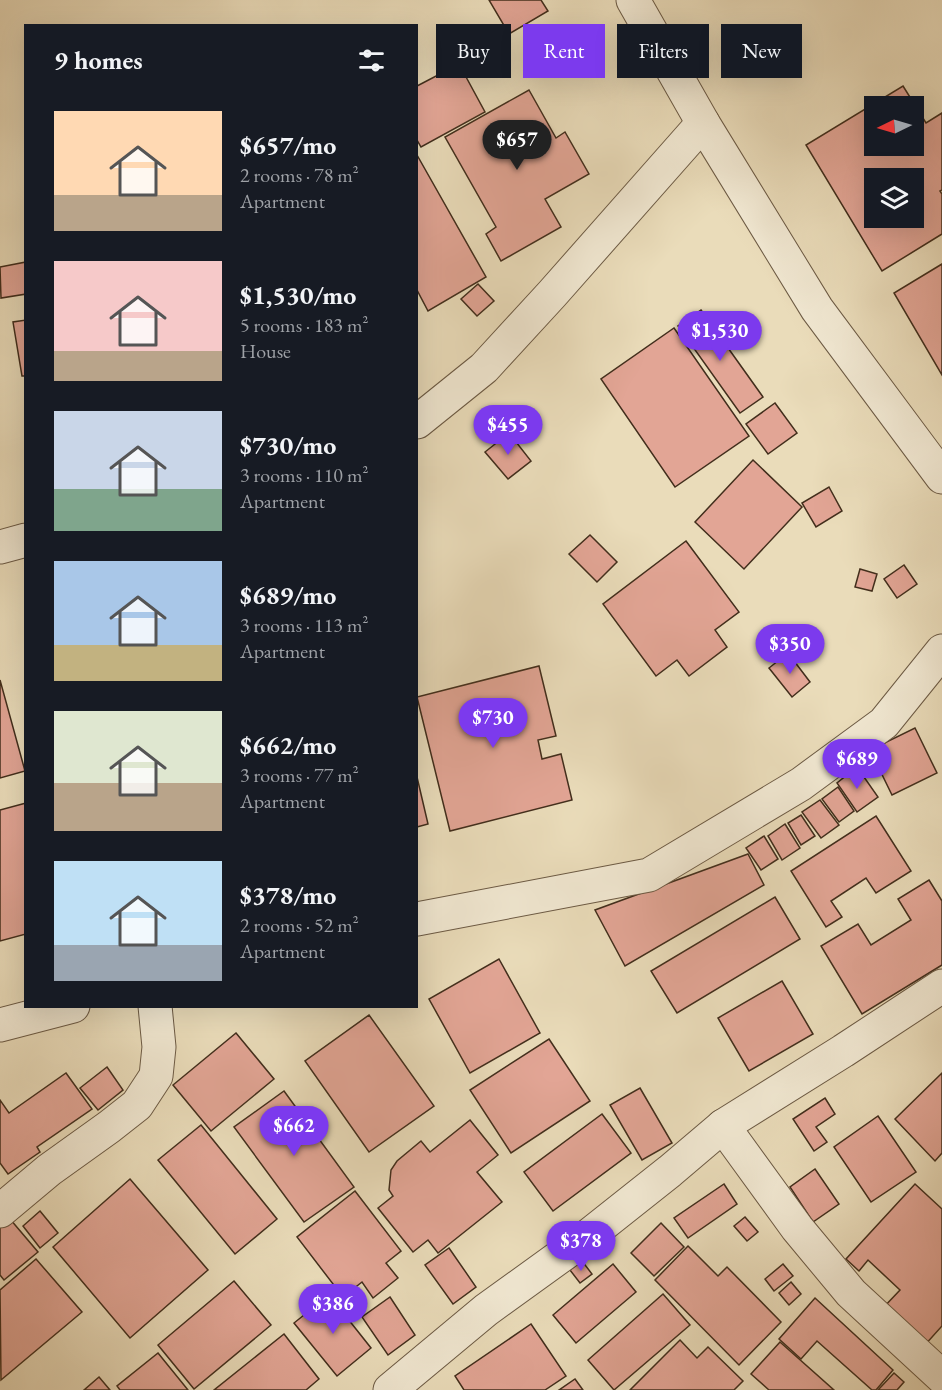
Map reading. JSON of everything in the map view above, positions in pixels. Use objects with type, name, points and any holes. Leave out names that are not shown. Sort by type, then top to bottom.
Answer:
[{"type":"street","points":[[633,0],[702,123],[817,309],[942,477]]},
{"type":"street","points":[[418,421],[483,368],[552,294],[702,123]]},
{"type":"street","points":[[0,547],[24,541]]},
{"type":"street","points":[[418,919],[649,875],[801,784],[884,723],[942,651]]},
{"type":"street","points":[[390,1390],[486,1311],[583,1240],[723,1126],[941,989]]},
{"type":"street","points":[[0,1025],[65,1008]]},
{"type":"street","points":[[0,1211],[49,1170],[137,1105],[156,1076],[159,1047],[155,1008]]},
{"type":"street","points":[[723,1126],[796,1228],[851,1293],[942,1377]]},
{"type":"building","points":[[489,0],[541,0],[548,11],[511,33],[511,24],[503,24]]},
{"type":"building","points":[[436,76],[436,78],[467,78],[485,112],[421,147],[418,142],[418,85]]},
{"type":"building","points":[[903,86],[909,96],[887,96]]},
{"type":"building","points":[[529,90],[556,138],[565,132],[589,174],[545,199],[561,227],[501,261],[486,234],[496,227],[445,137]]},
{"type":"building","points":[[864,110],[864,156],[924,156],[924,120],[926,123],[942,113],[942,190],[940,191],[942,194],[942,234],[882,271],[806,145]]},
{"type":"building","points":[[418,157],[486,277],[428,311],[418,292]]},
{"type":"building","points":[[24,262],[24,294],[1,298],[0,267]]},
{"type":"building","points":[[942,264],[942,375],[894,293]]},
{"type":"building","points":[[478,284],[494,301],[477,316],[461,299]]},
{"type":"building","points":[[701,310],[763,397],[740,413],[678,326]]},
{"type":"building","points":[[24,320],[24,376],[22,376],[13,322]]},
{"type":"building","points":[[674,328],[749,436],[675,487],[601,379]]},
{"type":"building","points":[[775,403],[797,433],[768,454],[746,424]]},
{"type":"building","points":[[509,433],[531,461],[508,479],[485,452]]},
{"type":"building","points":[[753,460],[802,507],[744,569],[695,522]]},
{"type":"building","points":[[829,487],[842,511],[816,527],[802,503]]},
{"type":"building","points":[[590,535],[617,562],[597,582],[569,554]]},
{"type":"building","points":[[686,541],[739,612],[715,630],[727,647],[689,676],[677,660],[656,676],[603,604]]},
{"type":"building","points":[[904,565],[917,584],[897,598],[884,579]]},
{"type":"building","points":[[860,569],[877,574],[872,591],[855,587]]},
{"type":"building","points":[[788,653],[810,682],[792,697],[769,668]]},
{"type":"building","points":[[539,666],[556,736],[538,740],[542,759],[561,754],[572,800],[450,831],[418,697]]},
{"type":"building","points":[[0,680],[24,771],[0,778]]},
{"type":"building","points":[[915,728],[937,773],[892,795],[870,750]]},
{"type":"building","points":[[857,767],[878,797],[857,812],[837,783]]},
{"type":"building","points":[[418,781],[428,824],[418,827]]},
{"type":"building","points":[[838,787],[854,811],[839,822],[822,799]]},
{"type":"building","points":[[820,800],[839,825],[821,838],[802,812]]},
{"type":"building","points":[[24,804],[24,935],[0,941],[0,810]]},
{"type":"building","points":[[801,815],[815,836],[801,845],[788,823]]},
{"type":"building","points":[[876,816],[911,871],[876,893],[866,878],[831,901],[842,917],[826,927],[791,871]]},
{"type":"building","points":[[785,824],[800,848],[782,860],[768,836]]},
{"type":"building","points":[[764,836],[778,859],[761,870],[746,848]]},
{"type":"building","points":[[748,854],[764,885],[625,966],[595,910]]},
{"type":"building","points":[[929,880],[942,901],[942,965],[862,1014],[821,946],[858,924],[871,945],[911,920],[898,899]]},
{"type":"building","points":[[775,897],[800,939],[677,1013],[651,971]]},
{"type":"building","points":[[499,959],[540,1033],[470,1073],[429,999]]},
{"type":"building","points":[[782,981],[813,1034],[749,1071],[718,1018]]},
{"type":"building","points":[[369,1015],[434,1106],[369,1152],[305,1061]]},
{"type":"building","points":[[236,1033],[274,1079],[211,1131],[173,1085]]},
{"type":"building","points":[[549,1039],[590,1101],[511,1153],[470,1090]]},
{"type":"building","points":[[107,1067],[123,1090],[98,1110],[80,1088]]},
{"type":"building","points":[[66,1073],[92,1109],[37,1147],[40,1152],[8,1174],[0,1163],[0,1100],[9,1113]]},
{"type":"building","points":[[942,1073],[942,1153],[935,1161],[895,1119]]},
{"type":"building","points":[[640,1088],[672,1143],[642,1160],[610,1105]]},
{"type":"building","points":[[284,1091],[354,1187],[304,1222],[234,1127]]},
{"type":"building","points":[[825,1098],[835,1114],[816,1127],[827,1142],[814,1151],[793,1119]]},
{"type":"building","points":[[602,1114],[631,1153],[553,1211],[524,1172]]},
{"type":"building","points":[[878,1116],[916,1172],[871,1202],[834,1147]]},
{"type":"building","points":[[470,1120],[498,1155],[477,1172],[502,1202],[438,1253],[428,1240],[413,1252],[378,1208],[393,1196],[389,1190],[391,1170],[397,1161],[421,1141],[430,1152]]},
{"type":"building","points":[[201,1125],[277,1219],[235,1254],[158,1160]]},
{"type":"building","points":[[815,1169],[839,1204],[813,1222],[790,1187]]},
{"type":"building","points":[[130,1179],[208,1270],[130,1338],[53,1247]]},
{"type":"building","points":[[724,1184],[737,1204],[688,1238],[674,1218]]},
{"type":"building","points":[[915,1184],[942,1209],[942,1326],[924,1346],[883,1308],[900,1290],[868,1260],[859,1271],[846,1259]]},
{"type":"building","points":[[355,1191],[401,1251],[386,1263],[398,1278],[373,1298],[362,1282],[343,1297],[297,1237]]},
{"type":"building","points":[[40,1211],[58,1233],[40,1248],[23,1226]]},
{"type":"building","points":[[745,1217],[758,1232],[747,1241],[734,1226]]},
{"type":"building","points":[[10,1219],[38,1252],[4,1280],[0,1275],[0,1228]]},
{"type":"building","points":[[661,1223],[684,1247],[654,1276],[631,1253]]},
{"type":"building","points":[[688,1246],[718,1276],[727,1267],[781,1322],[739,1365],[655,1280]]},
{"type":"building","points":[[449,1248],[476,1287],[453,1304],[425,1265]]},
{"type":"building","points":[[36,1259],[82,1312],[1,1380],[0,1290]]},
{"type":"building","points":[[582,1261],[592,1274],[580,1283],[570,1270]]},
{"type":"building","points":[[613,1264],[636,1292],[576,1343],[553,1315]]},
{"type":"building","points":[[783,1264],[793,1276],[774,1291],[765,1279]]},
{"type":"building","points":[[234,1281],[271,1325],[194,1389],[158,1345]]},
{"type":"building","points":[[791,1282],[801,1294],[789,1305],[779,1293]]},
{"type":"building","points":[[663,1294],[690,1325],[614,1390],[588,1360]]},
{"type":"building","points":[[329,1295],[371,1348],[337,1376],[294,1323]]},
{"type":"building","points":[[390,1297],[415,1335],[388,1355],[362,1317]]},
{"type":"building","points":[[815,1298],[893,1370],[876,1390],[872,1390],[817,1341],[801,1359],[779,1339]]},
{"type":"building","points":[[531,1324],[566,1376],[545,1390],[464,1390],[455,1376]]},
{"type":"building","points":[[284,1334],[319,1379],[306,1390],[214,1390]]},
{"type":"building","points":[[680,1340],[697,1358],[708,1347],[743,1381],[734,1390],[630,1390]]},
{"type":"building","points":[[780,1342],[834,1390],[769,1390],[751,1374]]},
{"type":"building","points":[[158,1353],[188,1390],[120,1390],[117,1386]]},
{"type":"building","points":[[894,1373],[904,1382],[897,1390],[878,1390]]},
{"type":"building","points":[[99,1377],[110,1390],[84,1390]]},
{"type":"building","points":[[575,1379],[583,1390],[559,1390]]}]
